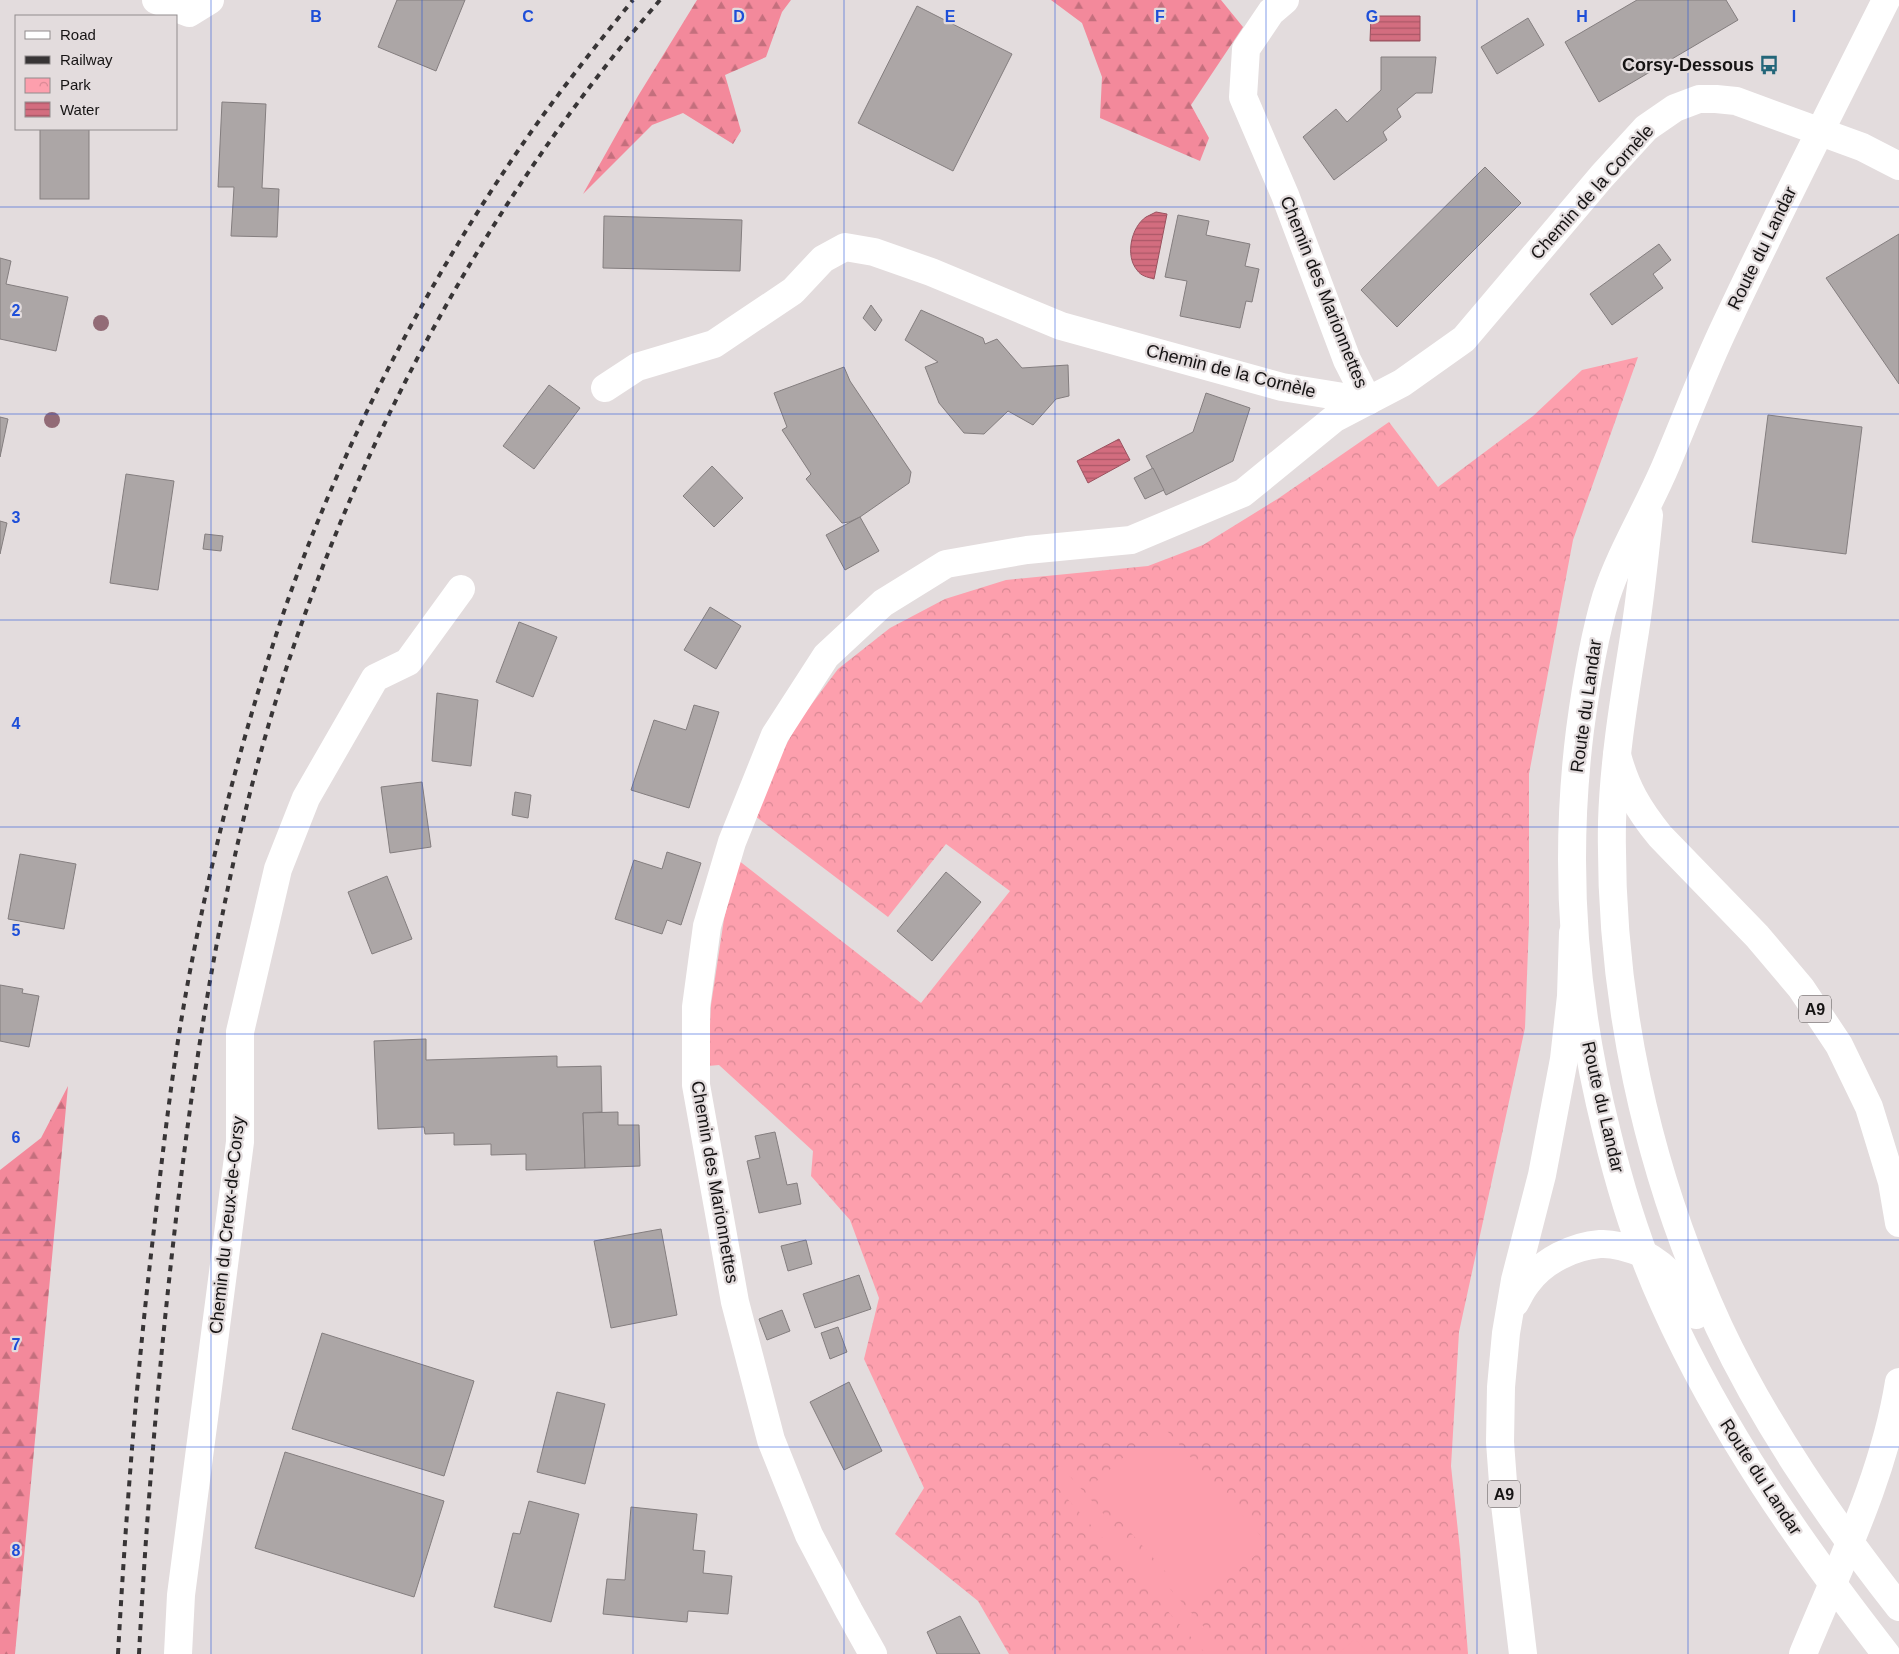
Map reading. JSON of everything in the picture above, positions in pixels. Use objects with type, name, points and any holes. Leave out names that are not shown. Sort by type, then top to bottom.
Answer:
[{"type":"main road","points":[[156,0],[189,13],[210,0]]},
{"type":"main road","name":"Chemin des Marionnettes","points":[[874,1654],[848,1611],[809,1535],[771,1440],[735,1302],[696,1085],[696,1007],[707,926],[732,842],[775,735],[826,656],[883,603],[946,564],[1027,550],[1131,540],[1244,494],[1335,418],[1368,400],[1347,360],[1285,195],[1243,97],[1246,49],[1271,12],[1285,0]]},
{"type":"main road","name":"Route du Landar","points":[[1886,0],[1818,132],[1723,329],[1651,501],[1627,545],[1608,592],[1594,640],[1585,690],[1573,799],[1572,894],[1573,933],[1583,1015],[1597,1095],[1617,1174],[1642,1253],[1686,1351],[1738,1446],[1817,1562],[1886,1654]]},
{"type":"main road","name":"Chemin de la Cornèle","points":[[605,388],[637,367],[714,344],[793,291],[823,259],[845,247],[874,252],[931,272],[1061,326],[1282,387],[1368,400],[1402,383],[1464,339],[1646,128],[1675,108],[1699,99],[1736,101],[1862,147],[1899,166]]},
{"type":"main road","name":"Route du Landar","points":[[1651,501],[1644,567],[1617,754],[1612,819],[1615,931],[1624,1013],[1639,1094],[1660,1174],[1687,1252],[1719,1328],[1758,1401],[1834,1520],[1899,1606]]},
{"type":"main road","name":"Chemin du Creux-de-Corsy","points":[[178,1654],[181,1595],[240,1142],[240,1032],[278,868],[306,798],[375,678],[408,662],[460,590]]},
{"type":"main road","name":"A9","points":[[1617,754],[1623,777],[1632,798],[1645,818],[1660,836],[1757,936],[1795,980],[1839,1045],[1869,1107],[1892,1182],[1899,1223]]},
{"type":"main road","points":[[1506,1333],[1515,1280],[1542,1175],[1564,1059],[1571,996],[1573,933]]},
{"type":"main road","name":"A9","points":[[1523,1654],[1504,1496],[1500,1442],[1501,1387],[1506,1333],[1513,1306],[1528,1282],[1548,1263],[1573,1250],[1601,1244],[1621,1246],[1642,1253]]},
{"type":"main road","points":[[1642,1253],[1657,1260],[1681,1284],[1702,1328],[1718,1354],[1737,1379],[1758,1401]]},
{"type":"main road","points":[[1803,1654],[1883,1453],[1899,1382]]},
{"type":"green space","points":[[697,0],[791,0],[782,12],[766,57],[725,75],[741,131],[733,144],[683,113],[652,125],[583,194],[638,96]]},
{"type":"green space","points":[[1051,0],[1221,0],[1243,27],[1191,105],[1209,138],[1200,161],[1100,118],[1102,77],[1082,23]]},
{"type":"green space","points":[[1638,357],[1573,540],[1529,774],[1529,923],[1525,1028],[1459,1332],[1451,1466],[1468,1654],[1009,1654],[978,1601],[895,1534],[924,1488],[864,1359],[879,1298],[850,1220],[811,1176],[813,1151],[719,1065],[708,1066],[711,1005],[724,919],[738,860],[921,1003],[1010,891],[946,844],[888,917],[755,816],[778,760],[799,721],[838,669],[890,628],[945,599],[1006,580],[1148,566],[1203,545],[1279,498],[1389,422],[1438,487],[1533,416],[1582,370]]},
{"type":"green space","points":[[68,1086],[15,1654],[0,1654],[0,1170],[41,1138]]},
{"type":"green space","points":[[1161,1424],[1268,1544],[1197,1607],[1090,1487]]},
{"type":"green space","points":[[1060,1465],[1228,1654],[1206,1654],[1047,1476]]},
{"type":"green space","points":[[1355,1639],[1369,1654],[1338,1654]]},
{"type":"water","points":[[1371,16],[1420,16],[1420,41],[1370,41]]},
{"type":"water","points":[[1156,212],[1167,214],[1154,279],[1144,276],[1133,264],[1131,242],[1133,234],[1141,222]]},
{"type":"water","points":[[1119,439],[1130,460],[1088,483],[1077,461]]},
{"type":"building","points":[[397,0],[465,0],[436,71],[378,47]]},
{"type":"building","points":[[1637,0],[1726,0],[1738,20],[1599,102],[1565,42]]},
{"type":"building","points":[[917,6],[1012,54],[953,171],[858,123]]},
{"type":"building","points":[[1528,18],[1544,45],[1497,74],[1481,47]]},
{"type":"building","points":[[1381,57],[1436,57],[1432,93],[1416,93],[1397,109],[1401,117],[1383,132],[1387,140],[1334,180],[1303,137],[1336,109],[1347,122],[1381,90]]},
{"type":"building","points":[[222,102],[266,104],[262,188],[279,189],[277,237],[231,236],[234,187],[218,187]]},
{"type":"building","points":[[40,130],[89,130],[89,199],[40,199]]},
{"type":"building","points":[[1485,167],[1521,203],[1397,327],[1361,290]]},
{"type":"building","points":[[1178,215],[1209,221],[1206,235],[1250,244],[1245,266],[1259,269],[1252,302],[1246,301],[1240,328],[1180,316],[1187,281],[1165,277]]},
{"type":"building","points":[[604,216],[742,220],[740,271],[603,268]]},
{"type":"building","points":[[1899,234],[1899,384],[1826,278]]},
{"type":"building","points":[[1659,244],[1671,260],[1653,274],[1663,288],[1612,325],[1590,294]]},
{"type":"building","points":[[0,258],[11,261],[6,284],[68,297],[56,351],[0,339]]},
{"type":"building","points":[[871,305],[882,320],[875,331],[863,318]]},
{"type":"building","points":[[921,310],[983,338],[985,344],[997,339],[1022,368],[1068,365],[1069,396],[1056,399],[1033,425],[1008,411],[984,434],[964,433],[939,403],[925,367],[938,362],[905,340]]},
{"type":"building","points":[[844,367],[850,381],[911,472],[909,483],[860,517],[842,523],[806,479],[811,474],[782,430],[787,427],[774,393]]},
{"type":"building","points":[[549,385],[580,408],[534,469],[503,446]]},
{"type":"building","points":[[1206,393],[1250,408],[1233,461],[1166,495],[1146,456],[1193,432]]},
{"type":"building","points":[[1768,415],[1862,427],[1846,554],[1752,542]]},
{"type":"building","points":[[0,417],[8,419],[0,457]]},
{"type":"building","points":[[712,466],[743,498],[714,527],[683,496]]},
{"type":"building","points":[[1153,468],[1164,490],[1145,499],[1134,478]]},
{"type":"building","points":[[126,474],[174,481],[158,590],[110,583]]},
{"type":"building","points":[[860,517],[879,551],[845,570],[826,535]]},
{"type":"building","points":[[0,521],[7,523],[0,554]]},
{"type":"building","points":[[205,534],[223,536],[221,551],[203,549]]},
{"type":"building","points":[[710,607],[741,626],[716,669],[684,650]]},
{"type":"building","points":[[519,622],[557,637],[533,697],[496,682]]},
{"type":"building","points":[[437,693],[478,700],[471,766],[432,761]]},
{"type":"building","points":[[694,705],[719,712],[689,808],[631,790],[654,720],[686,730]]},
{"type":"building","points":[[422,782],[431,847],[390,853],[381,787]]},
{"type":"building","points":[[515,792],[531,795],[528,818],[512,815]]},
{"type":"building","points":[[667,852],[701,863],[681,925],[667,920],[662,934],[615,919],[634,860],[662,869]]},
{"type":"building","points":[[20,854],[76,864],[64,929],[8,919]]},
{"type":"building","points":[[946,872],[981,902],[932,961],[897,931]]},
{"type":"building","points":[[387,876],[412,939],[372,954],[348,892]]},
{"type":"building","points":[[0,985],[23,989],[22,993],[39,996],[29,1047],[0,1041]]},
{"type":"building","points":[[426,1039],[426,1060],[557,1056],[557,1067],[601,1066],[602,1112],[583,1113],[585,1168],[526,1170],[526,1154],[491,1155],[491,1144],[454,1145],[454,1133],[425,1134],[424,1127],[378,1129],[374,1041]]},
{"type":"building","points":[[618,1112],[618,1125],[639,1125],[640,1166],[585,1168],[583,1113]]},
{"type":"building","points":[[775,1132],[787,1185],[797,1183],[801,1204],[759,1213],[747,1161],[760,1158],[755,1136]]},
{"type":"building","points":[[661,1229],[677,1315],[611,1328],[594,1241]]},
{"type":"building","points":[[806,1240],[812,1264],[788,1271],[781,1246]]},
{"type":"building","points":[[859,1275],[871,1309],[815,1328],[803,1294]]},
{"type":"building","points":[[782,1310],[790,1331],[767,1340],[759,1319]]},
{"type":"building","points":[[838,1327],[847,1352],[830,1359],[821,1333]]},
{"type":"building","points":[[322,1333],[474,1381],[444,1476],[292,1429]]},
{"type":"building","points":[[849,1382],[882,1451],[844,1470],[810,1402]]},
{"type":"building","points":[[557,1392],[605,1404],[585,1484],[537,1472]]},
{"type":"building","points":[[285,1452],[444,1501],[414,1597],[255,1548]]},
{"type":"building","points":[[529,1501],[579,1514],[551,1622],[494,1607],[513,1533],[520,1534]]},
{"type":"building","points":[[631,1507],[697,1514],[693,1550],[705,1551],[703,1573],[732,1576],[728,1614],[688,1611],[687,1622],[603,1614],[607,1579],[625,1580]]},
{"type":"building","points":[[960,1616],[980,1654],[937,1654],[927,1632]]},
{"type":"railway","points":[[118,1654],[128,1494],[142,1335],[174,1064],[200,919],[221,826],[259,688],[289,597],[332,487],[357,432],[412,323],[473,220],[535,126],[633,0]]},
{"type":"railway","points":[[139,1654],[150,1484],[160,1371],[171,1258],[196,1065],[220,929],[249,795],[288,663],[320,573],[357,484],[397,398],[442,313],[490,231],[543,151],[599,74],[660,0]]},
{"type":"place","name":"Corsy-Dessous","points":[[1769,65]]}]
